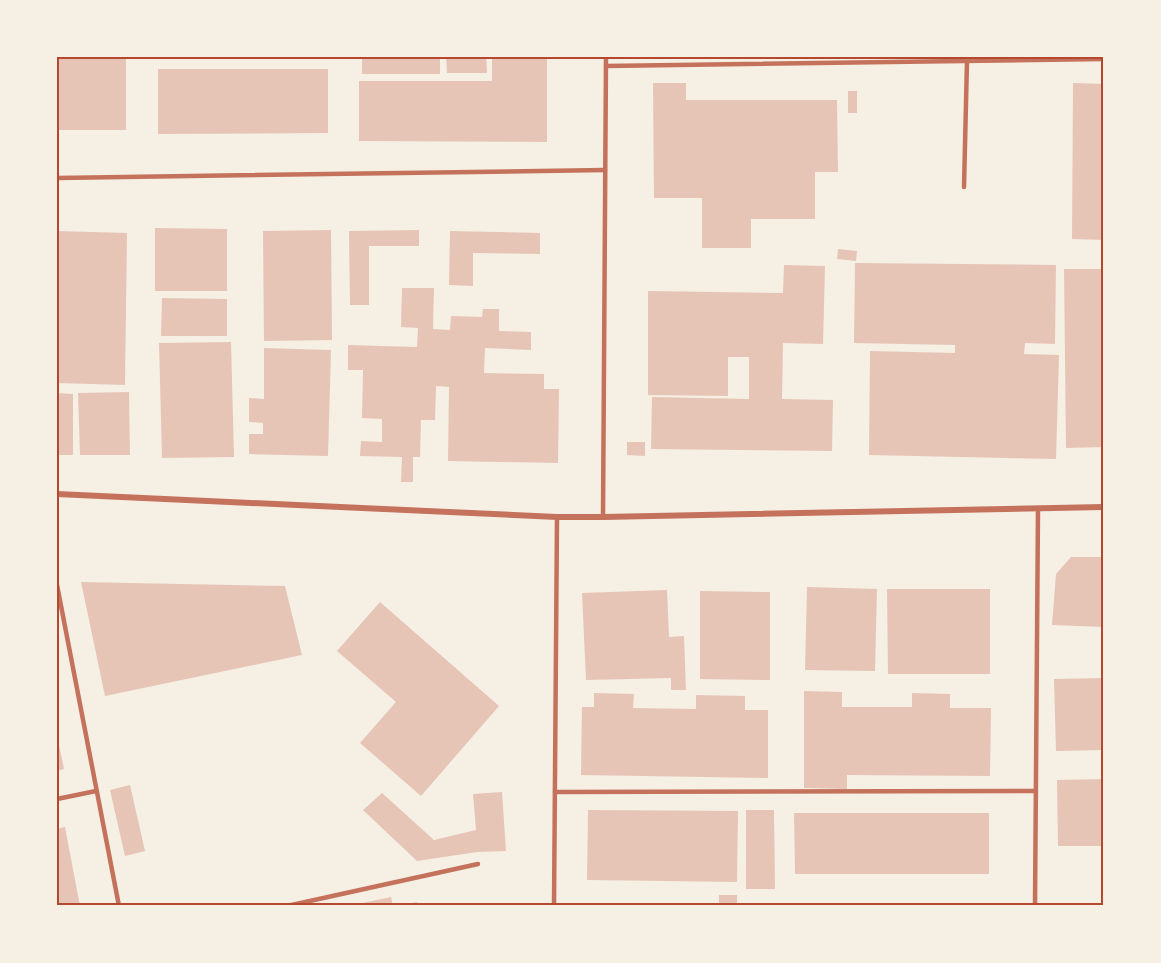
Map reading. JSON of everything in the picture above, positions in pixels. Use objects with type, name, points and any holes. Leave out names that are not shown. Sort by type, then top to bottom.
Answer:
[{"type":"street","points":[[57,494],[557,517],[1104,507]]},
{"type":"lane","points":[[603,517],[606,57]]},
{"type":"lane","points":[[606,66],[1104,59]]},
{"type":"lane","points":[[964,187],[967,61]]},
{"type":"lane","points":[[57,178],[605,170]]},
{"type":"lane","points":[[1035,906],[1038,508]]},
{"type":"lane","points":[[554,906],[557,517]]},
{"type":"lane","points":[[57,585],[119,906]]},
{"type":"lane","points":[[57,799],[96,790]]},
{"type":"lane","points":[[555,792],[1036,791]]},
{"type":"lane","points":[[288,906],[478,864]]},
{"type":"building","points":[[57,57],[126,57],[126,130],[57,130]]},
{"type":"building","points":[[362,57],[440,57],[440,74],[362,74]]},
{"type":"building","points":[[446,57],[486,57],[487,73],[447,73]]},
{"type":"building","points":[[492,57],[547,57],[547,142],[359,141],[359,81],[492,81]]},
{"type":"building","points":[[158,69],[328,69],[328,133],[158,134]]},
{"type":"building","points":[[653,83],[686,83],[686,100],[837,100],[838,172],[815,172],[815,219],[751,219],[751,248],[702,248],[702,198],[654,198]]},
{"type":"building","points":[[1073,83],[1104,84],[1104,240],[1072,239]]},
{"type":"building","points":[[848,91],[857,91],[857,113],[848,113]]},
{"type":"building","points":[[155,228],[227,229],[227,291],[155,291]]},
{"type":"building","points":[[331,230],[332,340],[264,341],[263,231]]},
{"type":"building","points":[[419,230],[419,246],[369,246],[369,305],[350,305],[349,231]]},
{"type":"building","points":[[57,231],[127,233],[125,385],[57,383]]},
{"type":"building","points":[[450,231],[540,233],[540,254],[473,253],[473,286],[449,285]]},
{"type":"building","points":[[838,249],[857,251],[856,261],[837,259]]},
{"type":"building","points":[[855,263],[1056,265],[1055,344],[1025,343],[1024,354],[1059,355],[1056,459],[869,455],[870,351],[955,353],[955,345],[854,343]]},
{"type":"building","points":[[784,265],[825,266],[823,344],[783,343],[782,399],[833,400],[832,451],[651,449],[652,397],[749,399],[749,357],[728,357],[728,396],[648,395],[648,291],[783,293]]},
{"type":"building","points":[[1064,269],[1104,269],[1104,447],[1066,448]]},
{"type":"building","points":[[402,288],[434,288],[433,329],[450,330],[451,316],[482,317],[483,309],[499,309],[499,331],[531,332],[531,350],[485,348],[484,373],[544,374],[544,389],[559,389],[558,463],[448,461],[449,387],[436,386],[435,420],[421,420],[420,457],[413,457],[413,482],[401,482],[402,457],[360,456],[361,441],[382,442],[382,419],[362,418],[363,370],[348,370],[348,345],[417,347],[418,328],[401,327]]},
{"type":"building","points":[[162,298],[227,299],[227,336],[161,336]]},
{"type":"building","points":[[231,342],[234,457],[162,458],[159,343]]},
{"type":"building","points":[[264,348],[331,350],[328,456],[249,454],[249,434],[263,434],[263,423],[249,422],[249,398],[264,399]]},
{"type":"building","points":[[129,392],[130,455],[80,455],[78,393]]},
{"type":"building","points":[[57,393],[73,394],[73,455],[57,455]]},
{"type":"building","points":[[627,442],[645,442],[645,456],[627,455]]},
{"type":"building","points":[[1071,557],[1104,557],[1104,627],[1052,625],[1056,574]]},
{"type":"building","points":[[81,582],[285,586],[302,655],[105,696]]},
{"type":"building","points":[[807,587],[877,589],[875,671],[805,670]]},
{"type":"building","points":[[887,589],[990,589],[990,674],[888,674]]},
{"type":"building","points":[[667,590],[669,637],[684,636],[686,690],[671,690],[671,678],[586,680],[582,593]]},
{"type":"building","points":[[700,591],[770,592],[770,680],[700,679]]},
{"type":"building","points":[[380,602],[499,706],[421,796],[360,743],[396,702],[337,651]]},
{"type":"building","points":[[1104,678],[1104,750],[1056,751],[1054,679]]},
{"type":"building","points":[[804,691],[842,692],[842,707],[912,707],[912,693],[950,694],[950,708],[991,708],[990,776],[847,775],[847,789],[804,788]]},
{"type":"building","points":[[594,693],[634,694],[633,708],[696,709],[696,695],[745,696],[745,710],[768,710],[768,778],[581,775],[582,707],[594,707]]},
{"type":"building","points":[[57,741],[64,769],[57,771]]},
{"type":"building","points":[[1104,779],[1104,846],[1058,846],[1057,780]]},
{"type":"building","points":[[130,785],[145,851],[125,856],[110,790]]},
{"type":"building","points":[[502,792],[506,851],[477,852],[417,861],[363,810],[382,793],[434,840],[476,830],[473,794]]},
{"type":"building","points":[[588,810],[738,811],[737,882],[587,880]]},
{"type":"building","points":[[746,810],[774,810],[775,889],[746,889]]},
{"type":"building","points":[[794,813],[989,813],[989,874],[795,874]]},
{"type":"building","points":[[65,827],[80,906],[58,906],[57,829]]},
{"type":"building","points":[[719,895],[737,895],[737,906],[719,906]]},
{"type":"building","points":[[391,897],[393,906],[353,906],[353,905]]},
{"type":"building","points":[[417,902],[418,906],[403,906],[403,905]]}]
